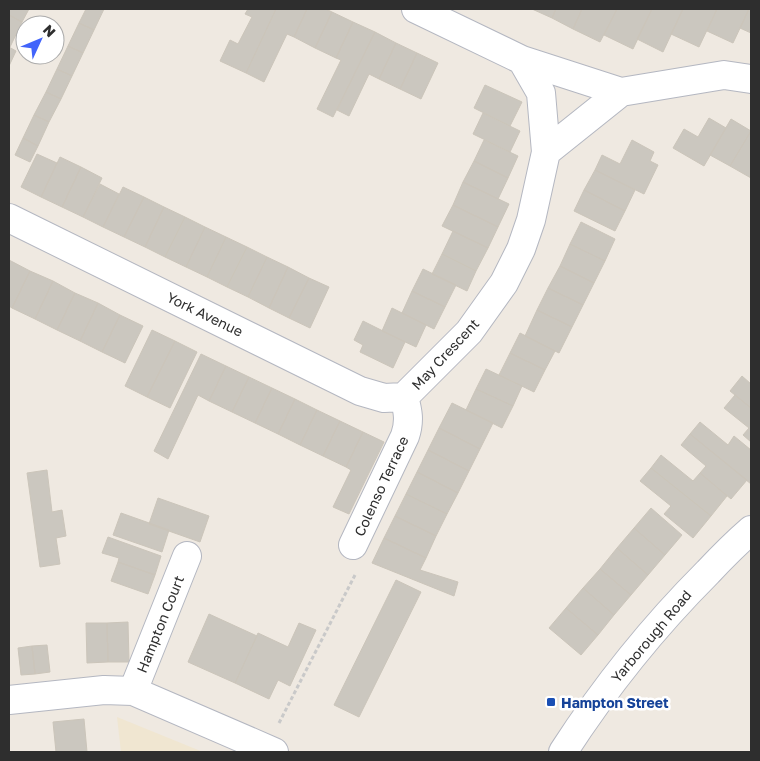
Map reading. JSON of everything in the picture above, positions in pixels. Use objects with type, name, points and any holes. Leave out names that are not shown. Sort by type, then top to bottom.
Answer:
[{"type":"street","points":[[416,9],[522,60],[620,92],[724,75],[751,79]]},
{"type":"street","name":"May Crescent","points":[[404,397],[469,332],[504,283],[521,249],[531,220],[546,152],[541,93],[522,60]]},
{"type":"street","points":[[546,152],[620,92]]},
{"type":"street","name":"York Avenue","points":[[9,218],[360,390],[384,398],[404,397]]},
{"type":"street","name":"Colenso Terrace","points":[[353,546],[409,425],[409,413],[404,397]]},
{"type":"street","name":"Yarborough Road","points":[[563,752],[589,712],[678,602],[751,530]]},
{"type":"street","name":"Hampton Court","points":[[133,691],[187,556]]},
{"type":"street","points":[[9,700],[104,690],[133,691],[270,751]]},
{"type":"path","points":[[270,751],[363,558],[353,546]]},
{"type":"shaded area","points":[[117,717],[203,752],[121,752]]},
{"type":"building","points":[[9,9],[29,9],[26,15],[15,15],[15,18],[9,15]]},
{"type":"building","points":[[86,9],[104,9],[94,30],[79,23]]},
{"type":"building","points":[[248,9],[276,9],[246,73],[220,61],[230,40],[238,44],[252,17],[245,14]]},
{"type":"building","points":[[276,9],[307,9],[294,37],[287,34],[264,82],[246,73]]},
{"type":"building","points":[[307,9],[326,9],[332,12],[315,48],[294,37]]},
{"type":"building","points":[[532,9],[556,9],[552,18]]},
{"type":"building","points":[[556,9],[582,9],[573,29],[552,18]]},
{"type":"building","points":[[582,9],[617,9],[600,42],[573,29]]},
{"type":"building","points":[[617,9],[652,9],[633,49],[604,35]]},
{"type":"building","points":[[652,9],[683,9],[663,52],[637,39]]},
{"type":"building","points":[[683,9],[717,9],[699,47],[671,34]]},
{"type":"building","points":[[717,9],[749,9],[733,43],[707,31]]},
{"type":"building","points":[[749,9],[751,9],[751,33],[740,28]]},
{"type":"building","points":[[332,12],[353,22],[336,58],[315,48]]},
{"type":"building","points":[[9,15],[15,18],[15,37],[9,47]]},
{"type":"building","points":[[353,22],[375,32],[333,117],[317,109],[341,60],[336,58]]},
{"type":"building","points":[[79,23],[94,30],[83,53],[68,46]]},
{"type":"building","points":[[375,32],[396,43],[379,79],[369,74],[349,116],[337,110]]},
{"type":"building","points":[[396,43],[417,53],[400,89],[379,79]]},
{"type":"building","points":[[68,46],[83,53],[72,76],[57,69],[59,65],[65,65],[65,52]]},
{"type":"building","points":[[9,47],[15,50],[15,53],[9,66]]},
{"type":"building","points":[[417,53],[438,63],[421,99],[400,89]]},
{"type":"building","points":[[57,69],[72,76],[61,99],[46,92]]},
{"type":"building","points":[[485,85],[522,102],[510,126],[474,108]]},
{"type":"building","points":[[46,92],[61,99],[49,122],[34,115]]},
{"type":"building","points":[[483,113],[520,131],[510,152],[473,134]]},
{"type":"building","points":[[34,115],[49,122],[38,146],[23,138]]},
{"type":"building","points":[[709,118],[726,128],[704,166],[673,148],[684,129],[698,137]]},
{"type":"building","points":[[731,119],[751,131],[730,166],[710,155]]},
{"type":"building","points":[[751,131],[751,178],[730,166]]},
{"type":"building","points":[[23,138],[38,146],[30,162],[15,155]]},
{"type":"building","points":[[484,140],[518,156],[508,178],[474,161]]},
{"type":"building","points":[[632,140],[654,152],[650,161],[658,165],[644,194],[595,170],[602,155],[620,164]]},
{"type":"building","points":[[37,154],[57,163],[41,197],[21,187]]},
{"type":"building","points":[[60,157],[81,167],[62,207],[41,197]]},
{"type":"building","points":[[474,161],[508,178],[498,199],[463,182]]},
{"type":"building","points":[[81,167],[102,178],[83,217],[62,207]]},
{"type":"building","points":[[595,170],[635,190],[625,211],[584,190]]},
{"type":"building","points":[[463,182],[509,204],[498,227],[453,205]]},
{"type":"building","points":[[100,184],[119,194],[103,227],[83,217]]},
{"type":"building","points":[[123,187],[144,197],[124,237],[103,227]]},
{"type":"building","points":[[584,190],[625,211],[615,231],[574,211]]},
{"type":"building","points":[[144,197],[164,207],[145,247],[124,237]]},
{"type":"building","points":[[453,205],[498,227],[488,248],[442,226]]},
{"type":"building","points":[[164,207],[185,217],[165,257],[145,247]]},
{"type":"building","points":[[185,217],[205,227],[186,267],[165,257]]},
{"type":"building","points":[[581,222],[615,239],[605,261],[570,244]]},
{"type":"building","points":[[205,227],[226,237],[207,277],[186,267]]},
{"type":"building","points":[[453,231],[488,248],[476,271],[442,254]]},
{"type":"building","points":[[226,237],[247,247],[227,287],[207,277]]},
{"type":"building","points":[[570,244],[605,261],[594,283],[560,266]]},
{"type":"building","points":[[247,247],[267,257],[248,297],[227,287]]},
{"type":"building","points":[[442,254],[476,271],[467,291],[432,274]]},
{"type":"building","points":[[267,257],[288,267],[269,308],[248,297]]},
{"type":"building","points":[[9,260],[30,271],[12,308],[9,306]]},
{"type":"building","points":[[560,266],[594,283],[583,305],[548,288]]},
{"type":"building","points":[[288,267],[309,278],[289,318],[269,308]]},
{"type":"building","points":[[423,269],[456,285],[445,307],[412,291]]},
{"type":"building","points":[[30,271],[53,281],[35,319],[12,308]]},
{"type":"building","points":[[309,278],[329,287],[310,328],[289,318]]},
{"type":"building","points":[[53,281],[75,293],[57,330],[35,319]]},
{"type":"building","points":[[548,288],[583,305],[572,327],[537,310]]},
{"type":"building","points":[[412,291],[445,307],[434,329],[402,313]]},
{"type":"building","points":[[75,293],[98,303],[80,341],[57,330]]},
{"type":"building","points":[[98,303],[120,315],[102,352],[80,341]]},
{"type":"building","points":[[392,308],[426,325],[416,347],[382,331]]},
{"type":"building","points":[[537,310],[572,327],[559,353],[525,336]]},
{"type":"building","points":[[120,315],[143,326],[125,363],[102,352]]},
{"type":"building","points":[[363,321],[405,342],[393,368],[360,352],[363,345],[354,340]]},
{"type":"building","points":[[152,330],[175,341],[147,397],[125,386]]},
{"type":"building","points":[[520,333],[555,351],[545,370],[510,353]]},
{"type":"building","points":[[175,341],[197,352],[170,408],[147,397]]},
{"type":"building","points":[[510,353],[545,370],[534,392],[499,375]]},
{"type":"building","points":[[201,354],[226,366],[209,401],[198,395],[168,459],[154,451]]},
{"type":"building","points":[[226,366],[249,377],[232,412],[209,401]]},
{"type":"building","points":[[486,369],[522,386],[513,406],[476,389]]},
{"type":"building","points":[[742,376],[751,384],[751,408],[730,391]]},
{"type":"building","points":[[249,377],[272,388],[255,423],[232,412]]},
{"type":"building","points":[[272,388],[295,399],[278,434],[255,423]]},
{"type":"building","points":[[476,389],[513,406],[502,428],[466,410]]},
{"type":"building","points":[[735,395],[751,408],[751,442],[743,435],[749,428],[724,408]]},
{"type":"building","points":[[295,399],[317,410],[300,445],[278,434]]},
{"type":"building","points":[[452,403],[493,423],[480,449],[439,428]]},
{"type":"building","points":[[317,410],[340,421],[323,456],[300,445]]},
{"type":"building","points":[[340,421],[363,432],[346,467],[323,456]]},
{"type":"building","points":[[700,422],[728,445],[734,436],[751,450],[751,484],[690,434]]},
{"type":"building","points":[[439,428],[480,449],[469,471],[428,450]]},
{"type":"building","points":[[363,432],[384,442],[349,514],[333,507],[351,470],[346,467]]},
{"type":"building","points":[[690,434],[747,480],[731,499],[700,473],[706,466],[681,445]]},
{"type":"building","points":[[428,450],[469,471],[458,493],[417,472]]},
{"type":"building","points":[[661,455],[693,481],[700,473],[727,496],[711,516],[651,468]]},
{"type":"building","points":[[651,468],[711,516],[693,538],[664,514],[671,506],[640,481]]},
{"type":"building","points":[[47,470],[52,512],[62,510],[66,536],[56,538],[60,564],[40,567],[27,473]]},
{"type":"building","points":[[417,472],[458,493],[447,514],[406,494]]},
{"type":"building","points":[[406,494],[447,514],[436,536],[395,516]]},
{"type":"building","points":[[158,498],[209,516],[200,542],[149,524]]},
{"type":"building","points":[[651,508],[682,535],[665,555],[634,528]]},
{"type":"building","points":[[121,513],[169,530],[162,552],[113,535]]},
{"type":"building","points":[[395,516],[436,536],[426,558],[384,538]]},
{"type":"building","points":[[634,528],[665,555],[648,575],[617,548]]},
{"type":"building","points":[[108,537],[161,556],[155,575],[118,562],[119,558],[102,553]]},
{"type":"building","points":[[384,538],[426,558],[420,570],[458,582],[454,596],[372,563]]},
{"type":"building","points":[[617,548],[648,575],[631,595],[600,569]]},
{"type":"building","points":[[118,562],[155,575],[148,594],[111,581]]},
{"type":"building","points":[[600,569],[631,595],[614,615],[583,588]]},
{"type":"building","points":[[396,580],[421,592],[359,717],[334,705]]},
{"type":"building","points":[[583,588],[614,615],[598,635],[566,608]]},
{"type":"building","points":[[566,608],[598,635],[581,655],[549,628]]},
{"type":"building","points":[[209,614],[257,636],[235,683],[188,662]]},
{"type":"building","points":[[128,622],[129,662],[108,662],[107,623]]},
{"type":"building","points":[[86,623],[107,623],[108,662],[87,663]]},
{"type":"building","points":[[299,623],[316,630],[290,686],[278,680],[269,699],[235,683],[258,633],[288,647]]},
{"type":"building","points":[[47,645],[50,672],[35,674],[32,646]]},
{"type":"building","points":[[32,646],[35,674],[21,675],[18,648]]},
{"type":"building","points":[[84,719],[87,752],[56,752],[53,722]]},
{"type":"place","name":"Hampton Street","points":[[551,702]]}]
